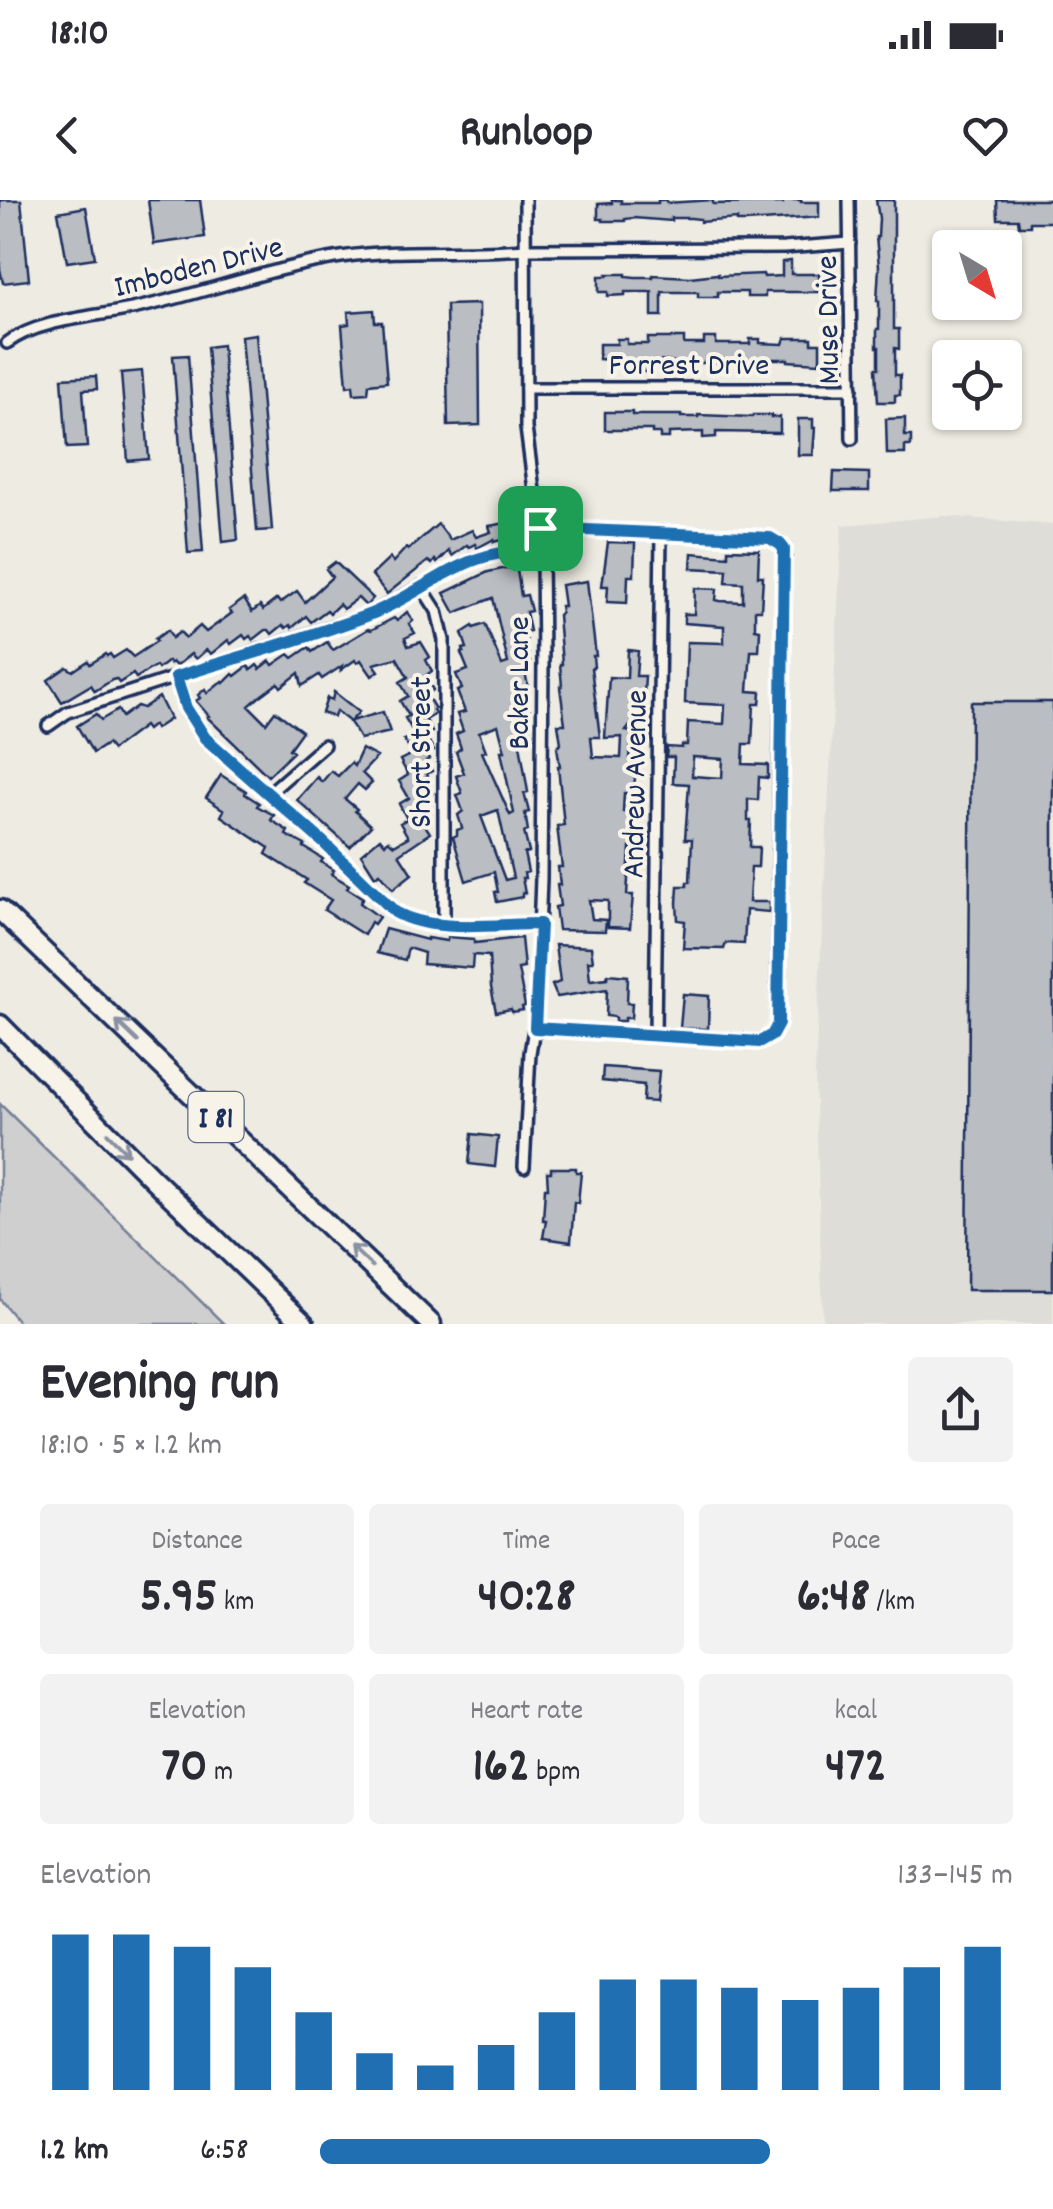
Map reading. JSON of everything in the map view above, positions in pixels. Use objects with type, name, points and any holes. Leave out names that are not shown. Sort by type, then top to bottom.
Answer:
[{"type":"highway","name":"I 81","points":[[0,910],[431,1324]]},
{"type":"highway","points":[[0,1025],[304,1324]]},
{"type":"street","name":"Baker Lane","points":[[524,1167],[540,924],[542,552],[526,428],[525,200]]},
{"type":"street","name":"Muse Drive","points":[[849,200],[852,439]]},
{"type":"street","name":"Imboden Drive","points":[[7,344],[39,327],[163,302],[314,262],[382,253],[784,248],[850,242]]},
{"type":"street","name":"Forrest Drive","points":[[526,388],[852,388]]},
{"type":"street","points":[[535,1028],[760,1042],[772,1035],[778,1024],[785,554],[780,544],[770,538],[540,528]]},
{"type":"street","name":"Andrew Avenue","points":[[655,1035],[661,532]]},
{"type":"street","points":[[48,726],[68,712],[370,614],[488,554],[542,552]]},
{"type":"street","name":"Short Street","points":[[421,586],[437,611],[444,640],[444,924]]},
{"type":"street","points":[[176,677],[186,708],[205,738],[395,912],[418,921],[444,924],[540,924]]},
{"type":"street","points":[[268,794],[324,745]]},
{"type":"shaded area","points":[[945,516],[1053,525],[1053,1324],[823,1324],[815,1073],[842,525]]},
{"type":"shaded area","points":[[0,1104],[224,1324],[20,1324],[0,1299]]},
{"type":"building","points":[[0,200],[21,200],[29,280],[3,283]]},
{"type":"building","points":[[148,200],[200,200],[205,237],[154,244]]},
{"type":"building","points":[[612,200],[713,200],[713,204],[801,200],[819,202],[819,217],[746,222],[598,219],[598,204]]},
{"type":"building","points":[[876,200],[894,200],[894,329],[899,329],[895,375],[900,375],[900,395],[895,395],[895,402],[878,402]]},
{"type":"building","points":[[997,200],[1053,200],[1053,222],[1019,226],[1018,219],[998,219]]},
{"type":"building","points":[[86,207],[95,258],[67,262],[58,212]]},
{"type":"building","points":[[791,261],[791,274],[819,274],[819,292],[765,292],[765,297],[747,297],[747,292],[718,292],[718,297],[698,297],[698,292],[662,292],[662,316],[652,316],[652,292],[608,296],[608,292],[599,292],[599,276],[607,274],[782,276],[782,262]]},
{"type":"building","points":[[479,304],[480,425],[448,426],[446,305]]},
{"type":"building","points":[[374,310],[375,322],[382,322],[387,382],[369,384],[368,393],[354,394],[353,385],[347,386],[342,325],[349,324],[348,312]]},
{"type":"building","points":[[256,334],[272,530],[257,531],[241,336]]},
{"type":"building","points":[[648,338],[684,338],[684,344],[704,344],[704,338],[716,338],[716,344],[750,344],[750,339],[760,339],[760,343],[783,344],[785,338],[812,338],[812,343],[820,343],[820,359],[819,363],[788,359],[652,361],[651,372],[641,372],[641,362],[599,359],[599,344],[617,344],[617,339],[627,339],[627,344],[648,344]]},
{"type":"building","points":[[222,345],[238,540],[223,542],[207,347]]},
{"type":"building","points":[[188,355],[203,552],[188,553],[173,356]]},
{"type":"building","points":[[142,371],[149,459],[128,461],[121,373]]},
{"type":"building","points":[[96,376],[97,389],[83,390],[87,447],[67,448],[62,378]]},
{"type":"building","points":[[605,412],[681,417],[771,415],[780,417],[780,433],[716,432],[716,437],[703,438],[703,432],[669,433],[669,438],[660,438],[660,433],[652,430],[605,430]]},
{"type":"building","points":[[905,418],[905,436],[911,436],[911,446],[905,446],[905,454],[887,454],[886,419]]},
{"type":"building","points":[[798,419],[813,419],[813,455],[798,455]]},
{"type":"building","points":[[834,472],[869,473],[869,491],[833,491]]},
{"type":"building","points":[[523,508],[528,537],[494,539],[477,548],[475,544],[467,545],[452,556],[449,551],[437,563],[428,561],[387,594],[372,575],[438,524],[450,540],[472,530],[476,537],[491,532],[489,526],[512,522],[510,510]]},
{"type":"building","points":[[608,542],[635,543],[634,576],[628,576],[627,603],[607,602],[608,586],[602,586]]},
{"type":"building","points":[[728,549],[759,550],[758,576],[763,576],[761,610],[755,610],[755,629],[760,630],[759,651],[751,651],[748,691],[761,692],[760,704],[754,704],[752,744],[744,744],[743,764],[768,765],[768,778],[759,777],[758,800],[748,799],[748,820],[750,847],[759,847],[758,867],[751,867],[749,902],[769,902],[769,912],[746,910],[744,944],[726,943],[724,949],[683,948],[685,921],[678,920],[677,903],[678,886],[690,882],[692,839],[685,839],[689,784],[673,783],[674,757],[666,757],[667,747],[687,745],[688,722],[724,724],[725,705],[685,703],[687,642],[724,643],[724,626],[684,623],[684,614],[694,614],[695,588],[717,589],[716,600],[743,602],[743,583],[726,582],[727,570],[691,568],[692,553],[728,556]],"holes":[[[693,757],[723,759],[722,778],[692,776]]]},
{"type":"building","points":[[335,562],[373,598],[366,606],[358,598],[343,609],[339,604],[311,622],[306,616],[292,628],[283,625],[272,634],[266,630],[253,640],[243,635],[231,644],[228,640],[211,654],[206,650],[196,659],[191,654],[176,666],[168,661],[136,678],[133,674],[119,683],[112,680],[95,691],[91,685],[62,702],[48,680],[67,667],[73,671],[106,654],[113,658],[126,650],[133,657],[168,630],[172,638],[180,632],[186,638],[200,626],[206,632],[244,599],[252,612],[260,606],[263,610],[277,599],[280,603],[297,591],[305,602],[332,577],[326,569]]},
{"type":"building","points":[[512,567],[517,570],[521,596],[527,595],[531,611],[526,612],[530,631],[525,632],[531,670],[525,672],[530,731],[519,738],[528,792],[524,793],[528,831],[524,832],[529,852],[524,853],[528,872],[522,878],[522,897],[497,902],[494,872],[466,881],[453,837],[462,828],[458,815],[463,811],[456,776],[464,773],[456,752],[461,748],[456,734],[463,731],[457,714],[465,712],[456,674],[468,670],[461,653],[467,648],[462,633],[485,624],[502,665],[508,663],[493,598],[455,613],[444,593],[488,572]],"holes":[[[498,725],[514,813],[510,815],[482,752],[486,751],[479,732]],[[498,810],[513,878],[505,880],[481,816]]]},
{"type":"building","points":[[587,581],[596,656],[591,668],[600,737],[591,737],[593,757],[621,758],[622,737],[605,738],[609,677],[627,678],[628,650],[638,651],[636,676],[645,676],[640,713],[626,731],[632,732],[630,759],[636,759],[634,794],[624,793],[623,812],[631,813],[630,829],[637,830],[639,849],[630,848],[630,928],[608,927],[608,901],[589,900],[592,919],[606,920],[605,931],[558,930],[555,907],[560,906],[557,885],[558,867],[562,867],[557,826],[564,825],[557,747],[561,743],[558,724],[565,724],[558,615],[560,606],[564,606],[561,585]]},
{"type":"building","points":[[407,612],[415,633],[405,638],[408,646],[421,642],[430,657],[426,660],[432,671],[425,676],[433,690],[426,694],[435,714],[426,720],[432,732],[426,736],[434,751],[427,755],[432,771],[425,779],[433,793],[421,799],[430,814],[421,819],[430,833],[399,854],[412,874],[393,889],[380,873],[375,876],[361,854],[380,838],[385,844],[388,840],[394,845],[408,837],[400,823],[407,819],[399,804],[409,798],[399,781],[408,775],[400,760],[412,754],[404,740],[415,735],[400,701],[408,696],[400,682],[408,677],[397,658],[374,664],[379,671],[372,676],[361,660],[322,679],[319,675],[302,686],[299,673],[281,687],[278,683],[249,706],[266,723],[275,711],[302,731],[289,749],[293,752],[268,776],[207,717],[196,701],[205,689],[207,693],[248,666],[251,670],[257,665],[260,669],[270,661],[273,665],[289,654],[293,658],[309,647],[312,652],[327,642],[333,650],[368,629],[394,618],[397,621]]},
{"type":"building","points":[[334,692],[359,712],[351,721],[383,712],[390,732],[360,739],[350,722],[336,711],[334,717],[322,713],[327,698],[332,700]]},
{"type":"building","points":[[159,697],[170,719],[155,729],[153,725],[147,730],[144,726],[112,750],[107,744],[93,753],[77,726],[96,714],[101,720],[118,710],[122,717]]},
{"type":"building","points":[[971,702],[1053,702],[1053,1290],[967,1290]]},
{"type":"building","points":[[362,749],[377,757],[362,773],[372,783],[365,790],[358,784],[345,799],[371,826],[350,847],[297,800],[317,777],[322,782],[331,771],[338,776],[351,763],[354,766]]},
{"type":"building","points":[[221,775],[246,791],[259,803],[257,806],[274,815],[271,820],[288,831],[286,835],[323,859],[321,862],[334,870],[331,874],[363,898],[360,903],[379,917],[364,935],[324,910],[331,900],[266,854],[269,848],[221,816],[224,810],[206,798]]},
{"type":"building","points":[[385,929],[427,940],[447,941],[448,937],[474,939],[474,943],[521,938],[524,968],[518,969],[523,1010],[496,1012],[489,956],[473,955],[472,968],[423,964],[424,953],[408,948],[405,960],[377,953]]},
{"type":"building","points":[[555,945],[591,947],[590,980],[607,978],[608,974],[628,976],[631,1018],[615,1021],[615,1017],[606,1016],[607,989],[557,997],[552,985],[560,982]]},
{"type":"building","points":[[683,994],[709,996],[708,1029],[680,1028]]},
{"type":"building","points":[[603,1067],[659,1071],[656,1102],[643,1101],[644,1085],[602,1081]]},
{"type":"building","points":[[472,1134],[498,1137],[495,1167],[469,1164]]},
{"type":"building","points":[[551,1168],[576,1168],[576,1172],[581,1172],[571,1242],[543,1238],[545,1188]]},
{"type":"route","points":[[540,528],[770,538],[784,549],[778,1024],[772,1035],[760,1042],[535,1028],[540,924],[436,924],[395,912],[323,842],[215,748],[186,708],[176,677],[370,614],[488,554],[542,552],[540,528]]}]
